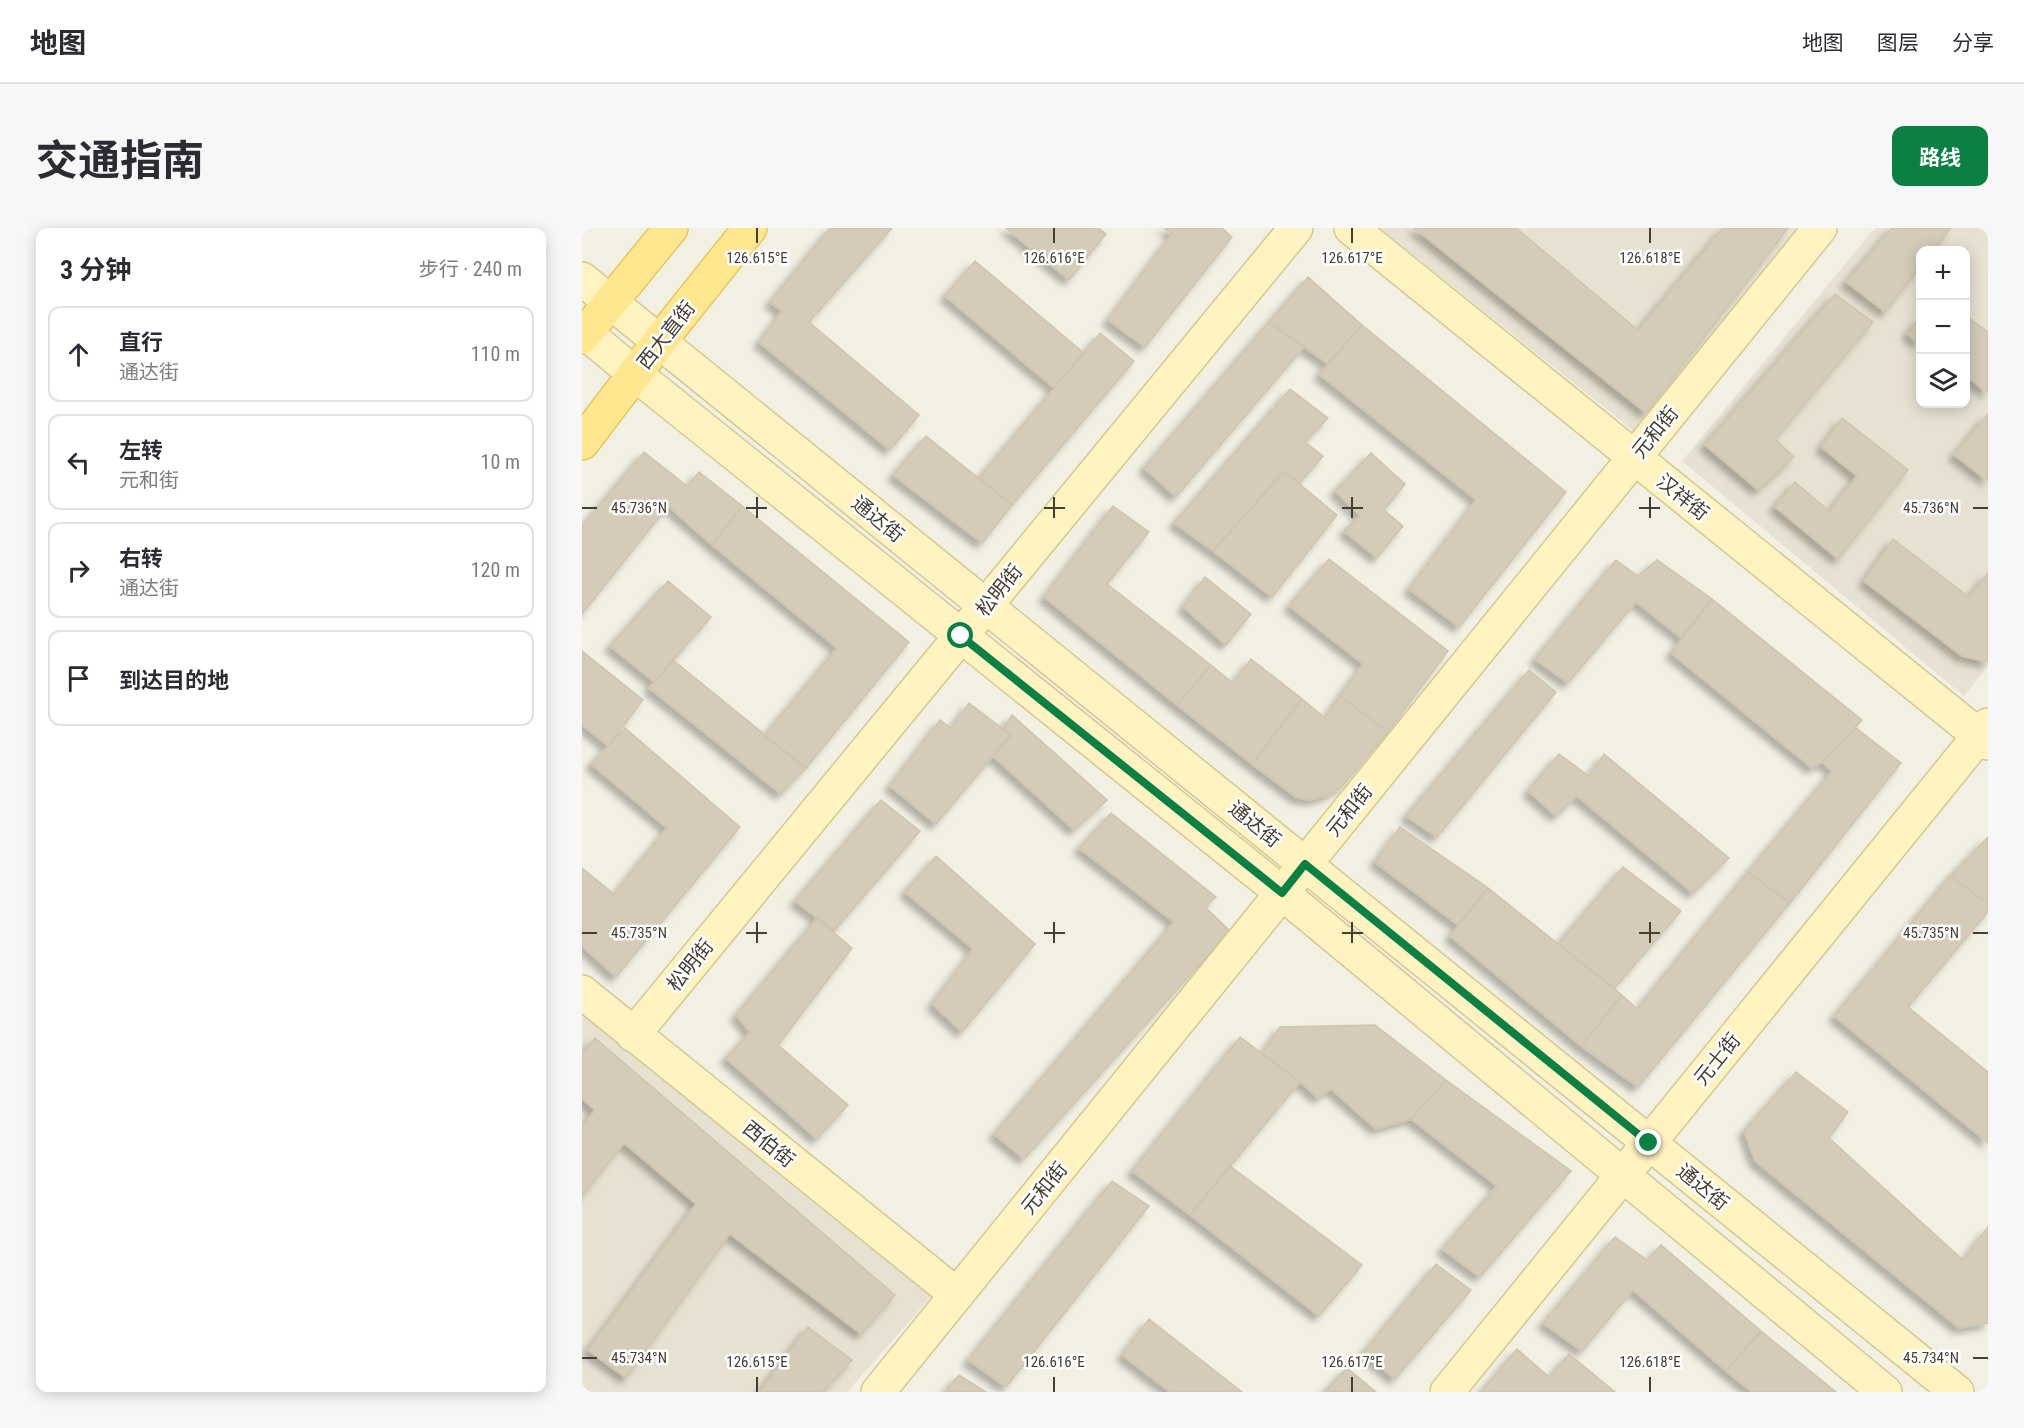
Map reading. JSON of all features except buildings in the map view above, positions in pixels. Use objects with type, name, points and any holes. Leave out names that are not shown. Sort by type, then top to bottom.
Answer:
[{"type":"main road","points":[[583,333],[671,228]]},
{"type":"main road","name":"西大直街","points":[[582,443],[750,228]]},
{"type":"street","name":"松明街","points":[[633,1035],[1296,228]]},
{"type":"street","name":"汉祥街","points":[[1351,228],[1985,735]]},
{"type":"street","name":"元和街","points":[[878,1392],[1820,228]]},
{"type":"street","name":"通达街","points":[[582,279],[1957,1392]]},
{"type":"street","name":"通达街","points":[[583,333],[1282,893],[1885,1392]]},
{"type":"street","name":"元士街","points":[[1447,1392],[1985,735]]},
{"type":"street","name":"西伯街","points":[[582,992],[957,1295]]},
{"type":"shaded area","points":[[1380,228],[1824,228],[1650,444]]},
{"type":"shaded area","points":[[1875,228],[1988,228],[1988,666],[1964,696],[1682,461]]},
{"type":"shaded area","points":[[582,1011],[931,1297],[847,1392],[582,1392]]},
{"type":"route","points":[[961,636],[1282,893],[1305,864],[1649,1143]]}]
